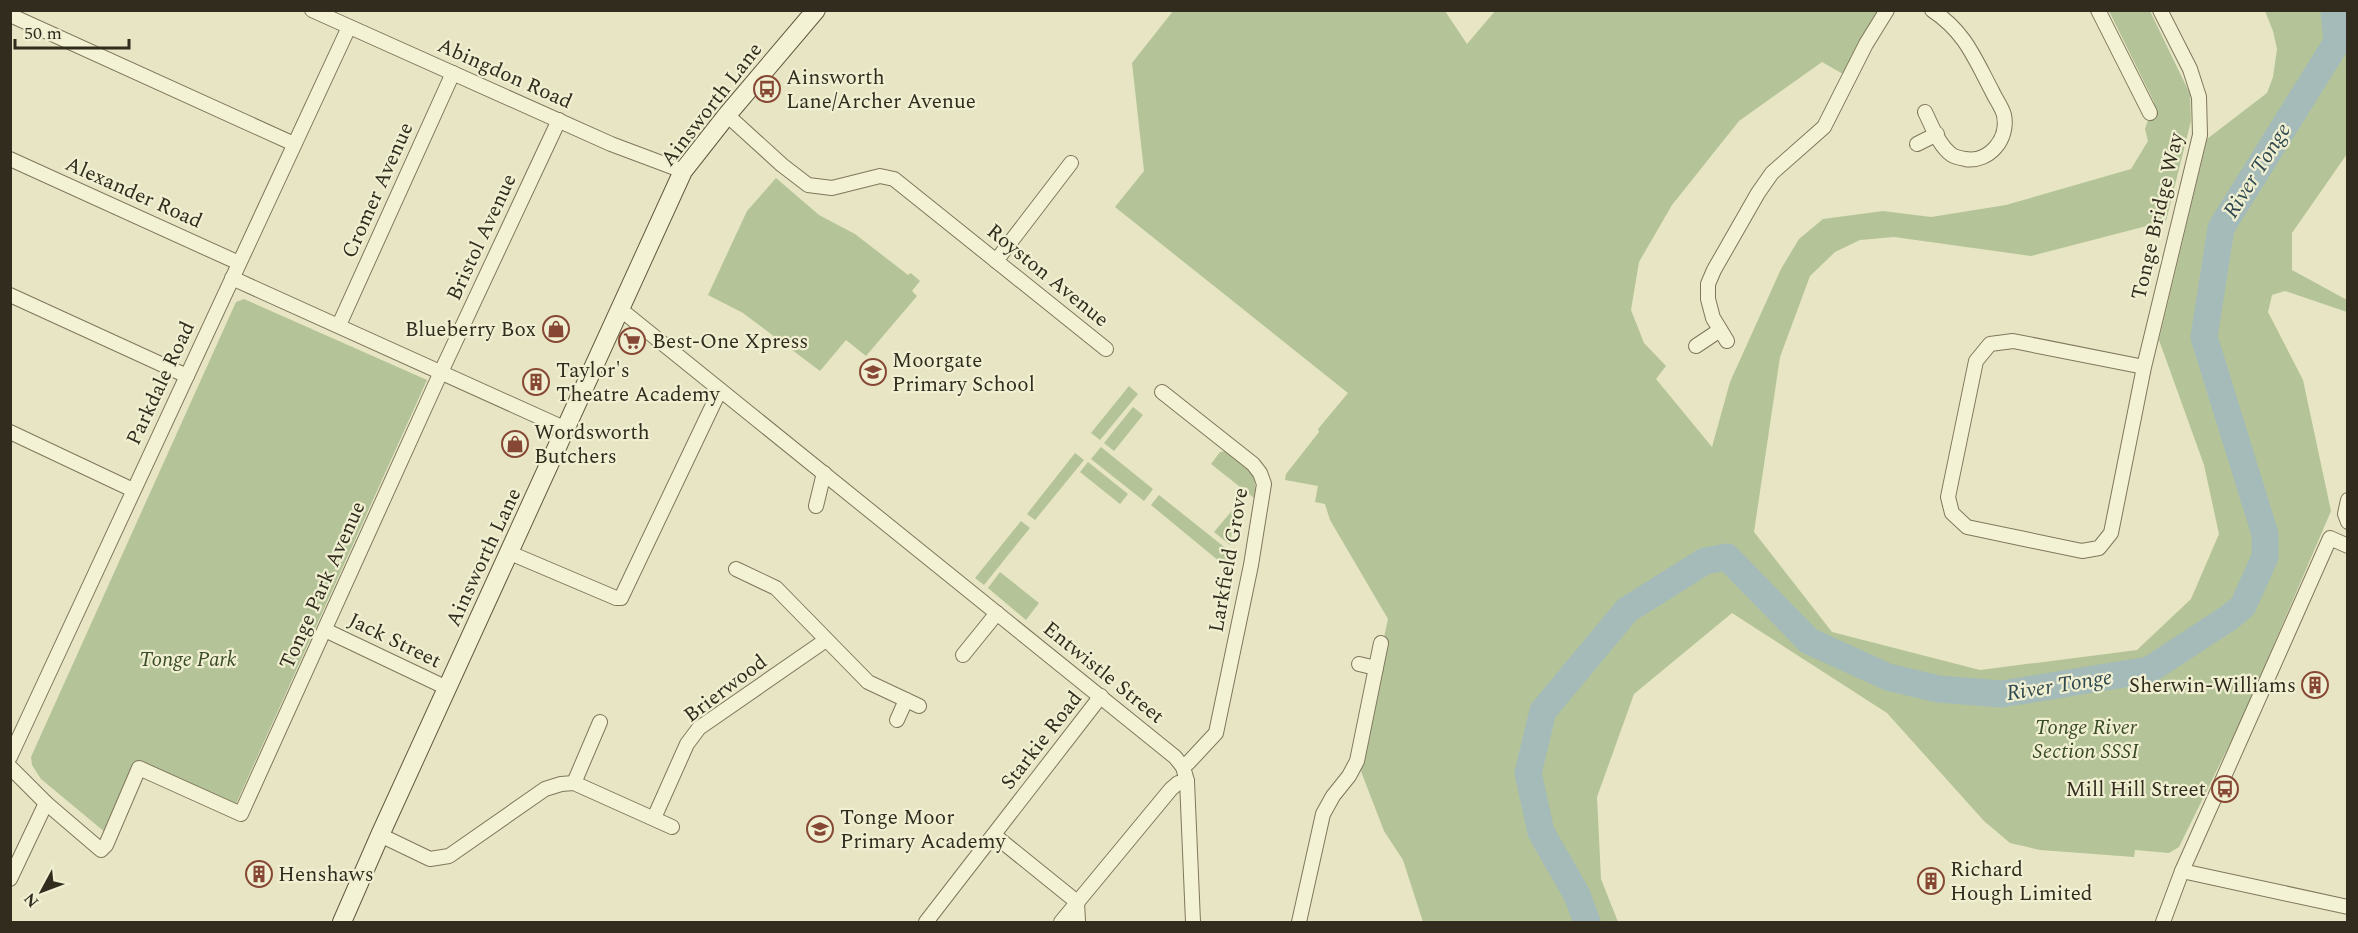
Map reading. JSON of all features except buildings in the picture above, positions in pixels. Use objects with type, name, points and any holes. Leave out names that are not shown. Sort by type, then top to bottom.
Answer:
[{"type":"main road","name":"Ainsworth Lane","points":[[342,922],[683,171],[816,10]]},
{"type":"street","name":"Abingdon Road","points":[[312,10],[611,144],[683,171]]},
{"type":"street","points":[[1696,346],[1724,335],[1713,318],[1708,299],[1708,284],[1714,270],[1772,173],[1824,127],[1866,44],[1887,10]]},
{"type":"street","points":[[1925,112],[1943,146],[1953,156],[1970,160],[1986,156],[1997,147],[2004,132],[2004,115],[1969,45],[1951,22],[1932,10]]},
{"type":"street","points":[[2098,10],[2150,113]]},
{"type":"street","name":"Tonge Bridge Way","points":[[2144,367],[2013,340],[1990,344],[1976,361],[1948,497],[1952,513],[1967,527],[2082,551],[2099,548],[2111,533],[2144,367],[2200,135],[2199,97],[2196,87],[2190,69],[2160,10]]},
{"type":"street","points":[[10,15],[294,144]]},
{"type":"street","name":"Parkdale Road","points":[[10,758],[349,27]]},
{"type":"street","name":"Cromer Avenue","points":[[339,325],[453,74]]},
{"type":"street","name":"Royston Avenue","points":[[727,115],[782,165],[808,184],[832,188],[880,176],[894,179],[1107,349]]},
{"type":"street","name":"Bristol Avenue","points":[[441,372],[559,120]]},
{"type":"street","points":[[1917,144],[1937,134]]},
{"type":"street","name":"Alexander Road","points":[[10,159],[239,263]]},
{"type":"street","points":[[996,261],[1071,163]]},
{"type":"street","name":"Royston Avenue","points":[[954,246],[963,234]]},
{"type":"street","points":[[232,278],[566,429]]},
{"type":"street","points":[[10,295],[187,376]]},
{"type":"street","name":"Entwistle Street","points":[[620,309],[1101,696],[1175,757],[1183,767]]},
{"type":"street","name":"Tonge Park Avenue","points":[[46,803],[100,850],[106,845],[139,768],[241,814],[441,372]]},
{"type":"street","points":[[510,553],[616,598],[621,598],[720,390]]},
{"type":"street","name":"Larkfield Grove","points":[[1162,392],[1254,464],[1264,484],[1253,553],[1216,733],[1183,767]]},
{"type":"street","points":[[10,432],[133,490]]},
{"type":"street","points":[[816,506],[824,473]]},
{"type":"street","points":[[2348,500],[2344,514],[2348,522]]},
{"type":"street","points":[[2163,922],[2182,871],[2330,538],[2348,546]]},
{"type":"street","points":[[736,569],[755,585],[776,588],[868,682],[912,703],[897,720]]},
{"type":"street","points":[[963,655],[997,613]]},
{"type":"street","name":"Jack Street","points":[[325,630],[447,688]]},
{"type":"street","name":"Brierwood","points":[[654,818],[687,744],[699,728],[826,640]]},
{"type":"street","points":[[1299,922],[1323,814],[1332,796],[1349,776],[1357,761],[1381,643]]},
{"type":"street","points":[[1359,664],[1376,668]]},
{"type":"street","name":"Starkie Road","points":[[926,922],[1101,696]]},
{"type":"street","points":[[574,783],[600,722]]},
{"type":"street","points":[[10,767],[46,803],[10,879]]},
{"type":"street","points":[[1183,767],[1186,781],[1193,922]]},
{"type":"street","points":[[1061,922],[1171,789],[1178,783],[1186,781]]},
{"type":"street","points":[[380,835],[430,859],[439,859],[449,856],[545,789],[574,783],[672,826]]},
{"type":"street","points":[[994,836],[1077,902],[1078,922]]},
{"type":"street","points":[[2182,871],[2348,907]]},
{"type":"green space","name":"Tonge River Section SSSI","points":[[1173,11],[1445,11],[1467,44],[1495,11],[1879,11],[1843,74],[1822,62],[1739,121],[1672,205],[1639,262],[1631,310],[1644,343],[1666,366],[1656,379],[1712,447],[1730,382],[1781,269],[1799,239],[1823,219],[1883,211],[1931,217],[2006,205],[2131,169],[2148,141],[2145,129],[2154,102],[2109,11],[2150,11],[2190,94],[2191,121],[2166,221],[2031,256],[1894,237],[1860,240],[1835,252],[1810,276],[1780,357],[1754,532],[1832,632],[1980,670],[2137,650],[2191,599],[2219,534],[2204,465],[2159,340],[2207,139],[2267,93],[2273,77],[2277,49],[2265,11],[2347,11],[2347,154],[2292,233],[2292,270],[2347,300],[2347,312],[2285,291],[2272,295],[2268,312],[2303,380],[2331,511],[2242,719],[2179,847],[2169,853],[2135,850],[2134,857],[2040,850],[2010,843],[1984,821],[1887,713],[1732,613],[1634,694],[1597,797],[1601,879],[1618,922],[1423,922],[1403,860],[1384,831],[1357,761],[1388,619],[1330,520],[1325,504],[1315,502],[1318,486],[1285,480],[1286,474],[1319,432],[1318,429],[1348,393],[1115,207],[1144,171],[1132,63]]},
{"type":"green space","points":[[776,178],[819,215],[855,234],[908,275],[911,273],[920,281],[912,291],[917,296],[866,356],[846,340],[820,371],[743,313],[708,295],[747,211]]},
{"type":"green space","name":"Tonge Park","points":[[244,299],[427,380],[236,804],[137,761],[106,833],[41,779],[32,765],[31,757],[236,302]]},
{"type":"green space","points":[[1129,386],[1138,394],[1100,440],[1091,433]]},
{"type":"green space","points":[[1133,407],[1143,415],[1114,451],[1104,443]]},
{"type":"green space","points":[[1101,447],[1153,489],[1144,501],[1091,459]]},
{"type":"green space","points":[[1226,451],[1245,465],[1253,475],[1254,498],[1211,464],[1220,452]]},
{"type":"green space","points":[[1075,453],[1084,460],[1035,520],[1027,514]]},
{"type":"green space","points":[[1088,462],[1128,494],[1120,504],[1080,472]]},
{"type":"green space","points":[[1159,495],[1228,550],[1225,566],[1151,505]]},
{"type":"green space","points":[[1236,506],[1230,545],[1214,532]]},
{"type":"green space","points":[[1021,521],[1030,528],[984,585],[975,578]]},
{"type":"green space","points":[[1000,572],[1039,603],[1026,620],[988,588]]},
{"type":"waterway","name":"River Tonge","points":[[1587,922],[1577,895],[1541,832],[1528,773],[1543,711],[1627,610],[1705,561],[1727,557],[1809,641],[1888,677],[1938,689],[2002,694],[2149,670],[2243,606],[2265,557],[2265,534],[2204,337],[2221,228],[2337,42],[2334,10]]},
{"type":"place","name":"Ainsworth Lane/Archer Avenue","points":[[767,89]]},
{"type":"place","name":"Blueberry Box","points":[[556,329]]},
{"type":"place","name":"Best-One Xpress","points":[[632,341]]},
{"type":"place","name":"Moorgate Primary School","points":[[873,372]]},
{"type":"place","name":"Taylor's Theatre Academy","points":[[536,382]]},
{"type":"place","name":"Wordsworth Butchers","points":[[515,444]]},
{"type":"place","name":"Sherwin-Williams","points":[[2315,685]]},
{"type":"place","name":"Mill Hill Street","points":[[2225,789]]},
{"type":"place","name":"Tonge Moor Primary Academy","points":[[820,829]]},
{"type":"place","name":"Henshaws","points":[[259,874]]},
{"type":"place","name":"Richard Hough Limited","points":[[1931,881]]}]
